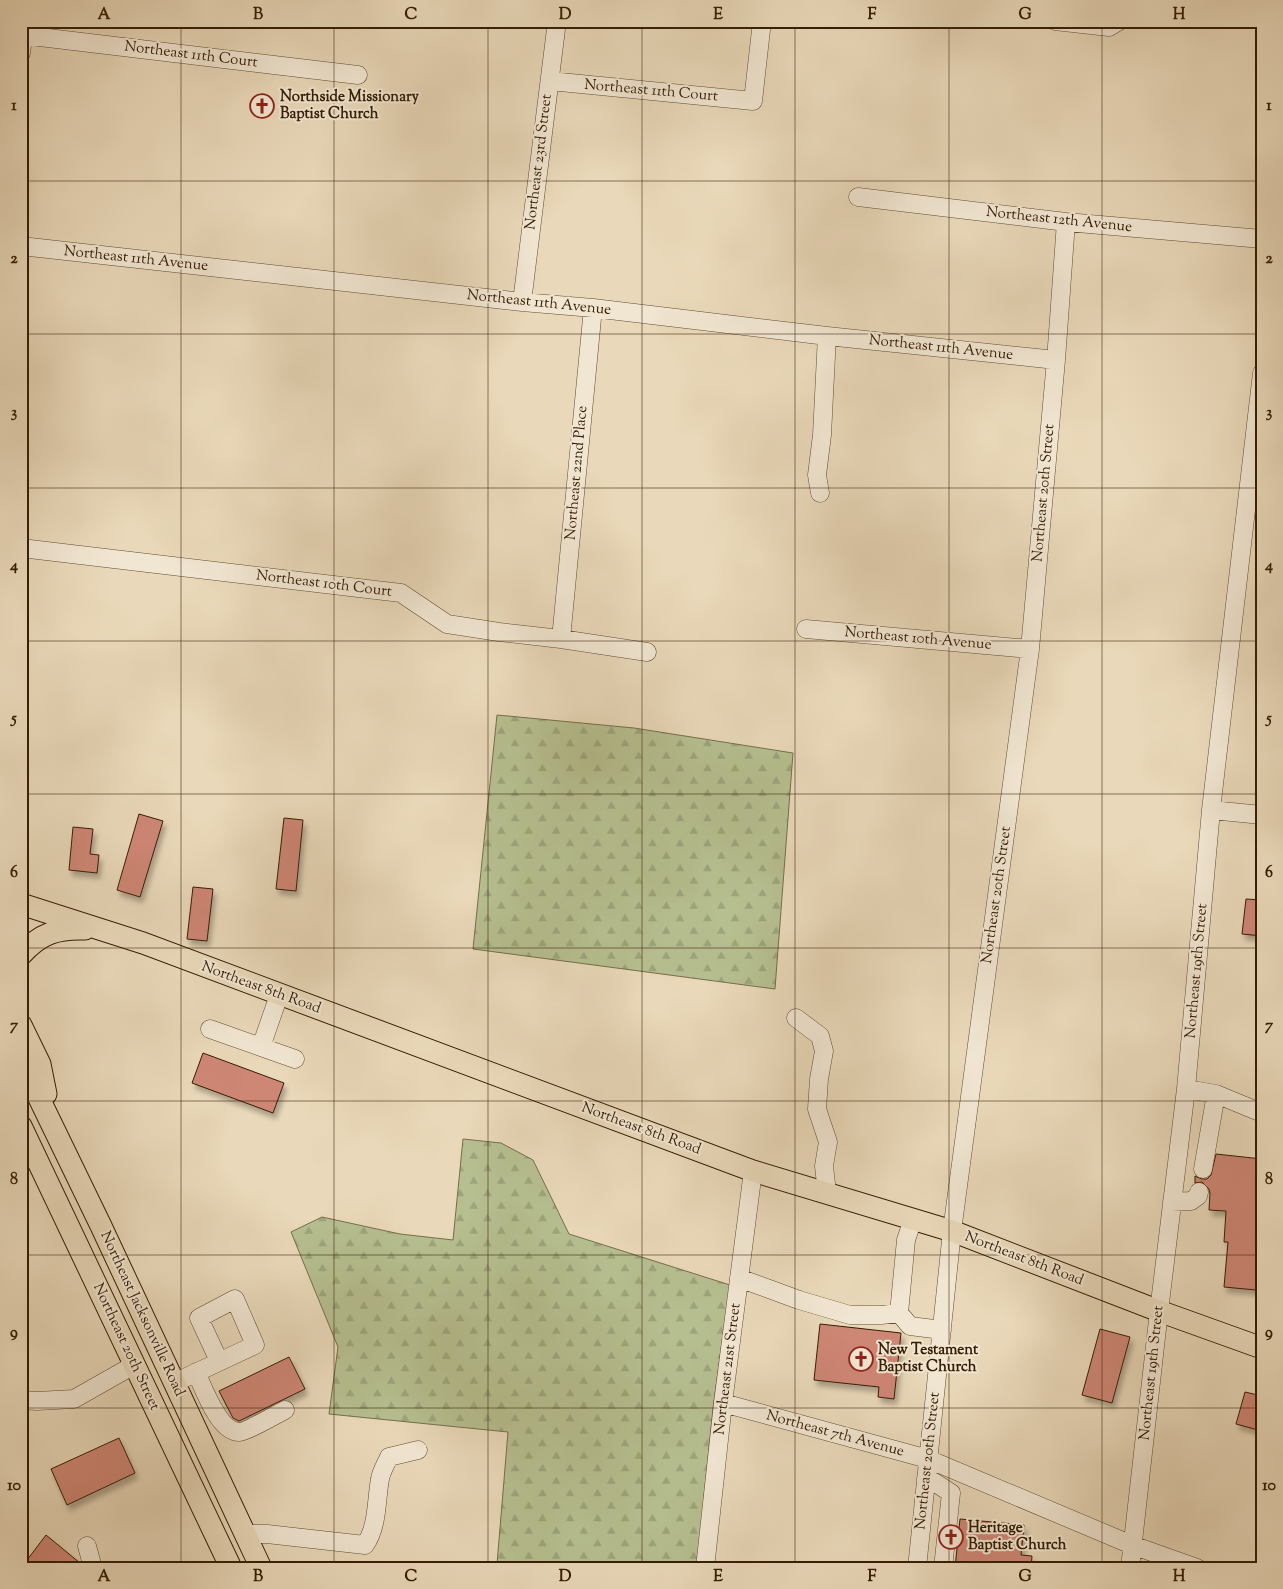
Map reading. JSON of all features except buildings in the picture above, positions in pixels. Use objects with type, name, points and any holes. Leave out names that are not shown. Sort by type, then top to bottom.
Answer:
[{"type":"main road","name":"Northeast 8th Road","points":[[21,904],[104,930],[753,1171],[952,1231],[1158,1311],[1262,1348]]},
{"type":"main road","points":[[21,955],[29,946],[59,929],[104,930]]},
{"type":"main road","points":[[21,1025],[40,1064],[51,1124]]},
{"type":"main road","name":"Northeast Jacksonville Road","points":[[21,1061],[261,1568]]},
{"type":"main road","name":"Northeast 20th Street","points":[[21,1126],[231,1568]]},
{"type":"main road","points":[[134,1365],[160,1352]]},
{"type":"street","name":"Northeast 23rd Street","points":[[522,302],[556,21]]},
{"type":"street","name":"Northeast 11th Court","points":[[550,82],[753,101],[762,21]]},
{"type":"street","points":[[1055,21],[1109,27],[1118,21]]},
{"type":"street","name":"Northeast 11th Court","points":[[24,28],[358,75]]},
{"type":"street","points":[[21,53],[24,28]]},
{"type":"street","name":"Northeast 12th Avenue","points":[[858,197],[1066,222],[1262,238]]},
{"type":"street","name":"Northeast 20th Street","points":[[917,1568],[952,1231],[1030,649],[1056,360],[1066,222]]},
{"type":"street","name":"Northeast 11th Avenue","points":[[21,246],[1056,360]]},
{"type":"street","name":"Northeast 22nd Place","points":[[561,638],[593,308]]},
{"type":"street","points":[[820,493],[817,475],[822,435],[827,336]]},
{"type":"street","name":"Northeast 19th Street","points":[[1130,1568],[1158,1311],[1186,1088],[1211,810],[1262,373]]},
{"type":"street","name":"Northeast 10th Court","points":[[21,548],[401,593],[447,624],[499,632],[561,638],[647,652]]},
{"type":"street","name":"Northeast 10th Avenue","points":[[806,629],[1030,649]]},
{"type":"street","points":[[1211,810],[1262,815]]},
{"type":"street","points":[[261,1047],[279,995]]},
{"type":"street","points":[[796,1018],[820,1036],[824,1051],[819,1079],[818,1109],[828,1142],[824,1166],[827,1193]]},
{"type":"street","points":[[210,1029],[295,1059]]},
{"type":"street","points":[[1186,1088],[1216,1094],[1262,1113]]},
{"type":"street","points":[[1203,1169],[1216,1094]]},
{"type":"street","points":[[1183,1111],[1211,1120]]},
{"type":"street","name":"Northeast 21st Street","points":[[705,1568],[723,1403],[753,1171]]},
{"type":"street","points":[[1172,1202],[1191,1201],[1198,1196],[1199,1192]]},
{"type":"street","points":[[913,1219],[906,1240],[899,1313],[910,1326],[942,1330]]},
{"type":"street","points":[[739,1278],[799,1300],[850,1315],[899,1313]]},
{"type":"street","points":[[174,1383],[219,1361]]},
{"type":"street","points":[[21,1400],[74,1399],[134,1365]]},
{"type":"street","points":[[196,1372],[221,1423],[231,1430],[241,1432],[285,1410]]},
{"type":"street","name":"Northeast 7th Avenue","points":[[723,1403],[928,1459],[1132,1545],[1197,1568]]},
{"type":"street","points":[[245,1534],[267,1534],[365,1545],[370,1538],[377,1511],[380,1477],[389,1457],[418,1450]]},
{"type":"street","points":[[926,1479],[951,1492],[943,1568]]},
{"type":"street","points":[[87,1546],[93,1568]]},
{"type":"green space","points":[[497,715],[634,728],[793,753],[775,989],[473,949]]},
{"type":"green space","points":[[463,1139],[501,1143],[533,1160],[569,1234],[730,1285],[713,1408],[697,1568],[535,1568],[497,1564],[508,1432],[329,1414],[338,1347],[291,1232],[322,1217],[400,1234],[453,1240]]},
{"type":"place","name":"Northside Missionary Baptist Church","points":[[262,106]]},
{"type":"place","name":"New Testament Baptist Church","points":[[861,1359]]},
{"type":"place","name":"Heritage Baptist Church","points":[[951,1537]]}]
